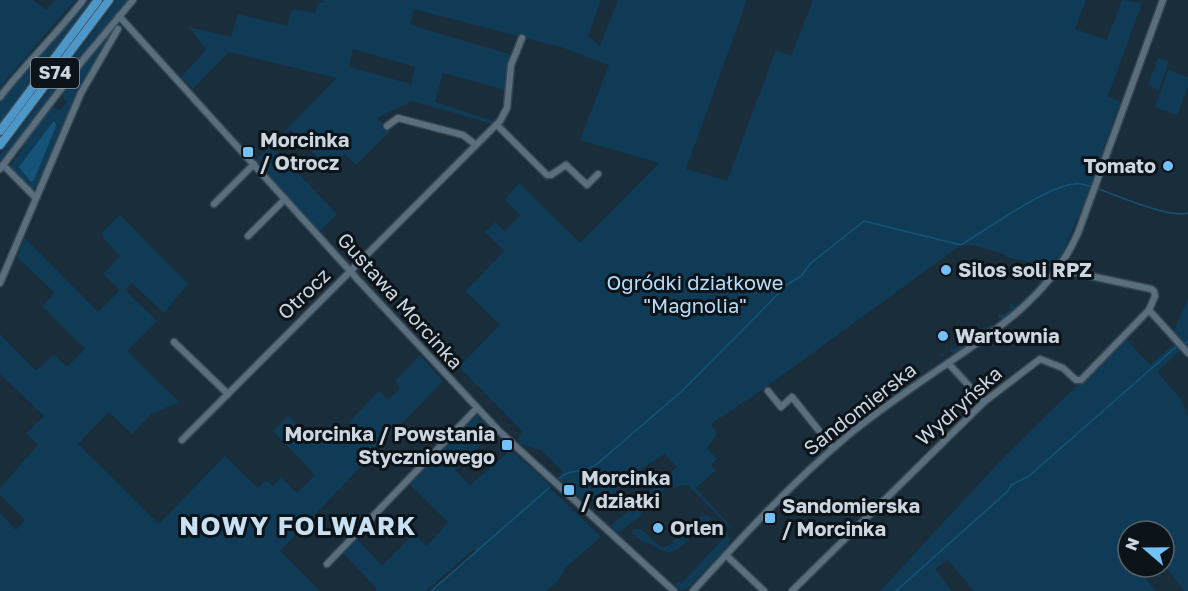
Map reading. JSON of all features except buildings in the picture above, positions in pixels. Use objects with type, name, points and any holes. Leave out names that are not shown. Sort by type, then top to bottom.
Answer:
[{"type":"highway","name":"S74","points":[[0,131],[98,0]]},
{"type":"highway","name":"S74","points":[[0,145],[109,0]]},
{"type":"street","points":[[0,97],[22,68],[83,0]]},
{"type":"street","points":[[36,198],[2,167],[133,0]]},
{"type":"street","name":"Sandomierska","points":[[693,591],[778,499],[833,448],[884,408],[1018,313],[1040,291],[1058,268],[1073,243],[1163,0]]},
{"type":"street","name":"Gustawa Morcinka","points":[[119,16],[477,408],[674,591]]},
{"type":"street","points":[[0,283],[81,93],[118,29]]},
{"type":"street","points":[[522,38],[511,65],[507,108],[498,123],[547,175],[551,175],[566,165],[587,184],[598,174]]},
{"type":"street","points":[[387,126],[398,118],[464,135],[476,145]]},
{"type":"street","name":"Otrocz","points":[[182,440],[498,123]]},
{"type":"street","points":[[214,204],[254,164]]},
{"type":"street","points":[[248,236],[285,199]]},
{"type":"street","points":[[1058,268],[1151,289],[1155,296],[1149,310],[1186,351]]},
{"type":"street","name":"Wydryńska","points":[[792,591],[984,402],[1040,359],[1063,368],[1076,380],[1081,380],[1149,310]]},
{"type":"street","points":[[174,342],[228,394]]},
{"type":"street","points":[[948,363],[984,402]]},
{"type":"street","points":[[768,391],[781,407],[792,397],[833,448]]},
{"type":"street","points":[[327,564],[477,408]]},
{"type":"street","points":[[726,555],[764,591]]},
{"type":"green space","points":[[0,0],[33,0],[46,10],[55,0],[75,0],[0,87]]},
{"type":"green space","points":[[87,0],[93,0],[0,124],[0,101],[24,70],[58,35]]},
{"type":"green space","points":[[117,0],[130,0],[106,27],[0,165],[0,155]]},
{"type":"green space","name":"Ogródki działkowe \"Magnolia\"","points":[[323,0],[601,0],[588,36],[600,46],[618,0],[747,0],[686,169],[727,181],[776,50],[791,56],[813,0],[1086,0],[1075,29],[1107,40],[1122,0],[1142,3],[1108,96],[1120,102],[1084,204],[1060,258],[1031,296],[1006,319],[1001,319],[999,313],[1003,315],[1011,309],[1009,305],[1011,303],[1015,307],[1034,289],[1051,267],[1006,257],[1006,255],[978,246],[961,245],[766,387],[711,424],[717,434],[707,448],[717,459],[711,465],[716,470],[696,488],[735,531],[689,486],[673,488],[671,483],[667,484],[662,491],[664,495],[646,510],[641,504],[637,507],[643,514],[619,532],[614,531],[611,526],[677,467],[665,454],[646,466],[599,506],[588,495],[581,500],[558,479],[563,472],[541,450],[522,445],[517,440],[522,431],[459,367],[500,325],[466,291],[504,251],[485,232],[495,222],[505,231],[520,215],[505,200],[519,183],[580,243],[659,163],[580,140],[609,65],[564,48],[414,9],[410,25],[513,55],[506,76],[506,90],[443,73],[435,102],[496,122],[493,124],[412,101],[377,118],[390,131],[356,165],[345,154],[330,170],[290,129],[273,147],[337,214],[319,232],[256,160],[337,78],[229,52],[193,89],[181,77],[206,50],[189,27],[231,37],[238,14],[287,26],[292,9],[315,13],[319,2],[326,3]],"holes":[[[353,49],[415,67],[411,84],[349,67]]]},
{"type":"green space","points":[[118,24],[127,27],[118,26],[115,29],[84,81],[37,187],[31,189],[10,166],[22,150],[23,143],[49,109],[52,107],[61,110],[67,102],[63,98],[63,91]]},
{"type":"green space","points":[[1158,58],[1169,62],[1159,90],[1148,85]]},
{"type":"green space","points":[[1168,70],[1188,77],[1188,86],[1177,115],[1155,107]]},
{"type":"green space","points":[[120,215],[188,284],[164,313],[132,283],[125,290],[157,321],[127,351],[179,402],[151,414],[132,434],[109,412],[78,444],[159,524],[225,456],[258,488],[266,480],[273,486],[281,477],[297,493],[315,475],[273,431],[288,416],[313,441],[330,425],[342,436],[351,426],[349,422],[379,391],[388,400],[400,388],[395,381],[420,355],[443,381],[280,551],[320,591],[0,591],[0,513],[16,530],[25,520],[0,495],[0,488],[38,445],[26,433],[44,416],[0,374],[0,334],[36,371],[54,354],[67,367],[85,349],[42,306],[55,293],[17,257],[25,238],[98,312],[120,290],[103,274],[120,256],[104,239],[102,232]]},
{"type":"green space","points":[[1188,298],[1188,353],[1172,336]]},
{"type":"green space","points":[[992,324],[993,328],[956,354],[950,352],[951,347],[953,350]]},
{"type":"green space","points":[[1125,338],[1150,365],[1175,343],[1181,350],[1157,372],[1180,398],[1188,416],[1188,591],[1185,591],[1175,579],[1176,519],[1116,519],[1116,579],[1146,579],[1156,591],[974,591],[948,560],[935,569],[952,591],[880,591],[1002,459]]},
{"type":"green space","points":[[942,358],[911,379],[904,389],[864,418],[854,409],[862,416],[904,384],[902,380],[906,382]]},
{"type":"green space","points":[[475,413],[493,433],[455,470],[470,485],[511,450],[551,486],[550,488],[601,537],[567,566],[558,581],[546,591],[430,591],[476,551],[474,549],[426,591],[375,591],[377,589],[342,552],[356,538],[382,565],[414,534],[427,546],[448,522],[408,483]]},
{"type":"green space","points":[[706,515],[712,518],[677,550],[668,553],[640,540],[631,532],[641,529],[659,546],[665,547],[673,543],[672,541],[699,517]]},
{"type":"green space","points":[[727,533],[730,540],[728,546],[688,588],[681,590],[674,586],[678,582],[682,583],[724,538],[722,535]]},
{"type":"shaded area","points":[[53,122],[56,126],[34,180],[31,182],[19,167]]},
{"type":"waterway","points":[[558,479],[597,464],[682,391],[788,284],[801,276],[811,263],[864,221],[961,245],[1047,193],[1076,183],[1092,187]]},
{"type":"waterway","points":[[1096,188],[1156,210],[1188,213]]},
{"type":"waterway","points":[[1181,344],[1188,342]]},
{"type":"waterway","points":[[896,591],[1008,491],[1011,485],[1029,476],[1177,346]]},
{"type":"waterway","points":[[431,591],[549,488]]},
{"type":"place","name":"Morcinka / Otrocz","points":[[248,152]]},
{"type":"place","name":"Tomato","points":[[1168,166]]},
{"type":"place","name":"Silos soli RPZ","points":[[946,270]]},
{"type":"place","name":"Wartownia","points":[[943,336]]},
{"type":"place","name":"Morcinka / Powstania Styczniowego","points":[[507,445]]},
{"type":"place","name":"Morcinka / działki","points":[[569,490]]},
{"type":"place","name":"Sandomierska / Morcinka","points":[[770,518]]},
{"type":"place","name":"Orlen","points":[[658,528]]},
{"type":"district","name":"NOWY FOLWARK","points":[[298,526]]}]
